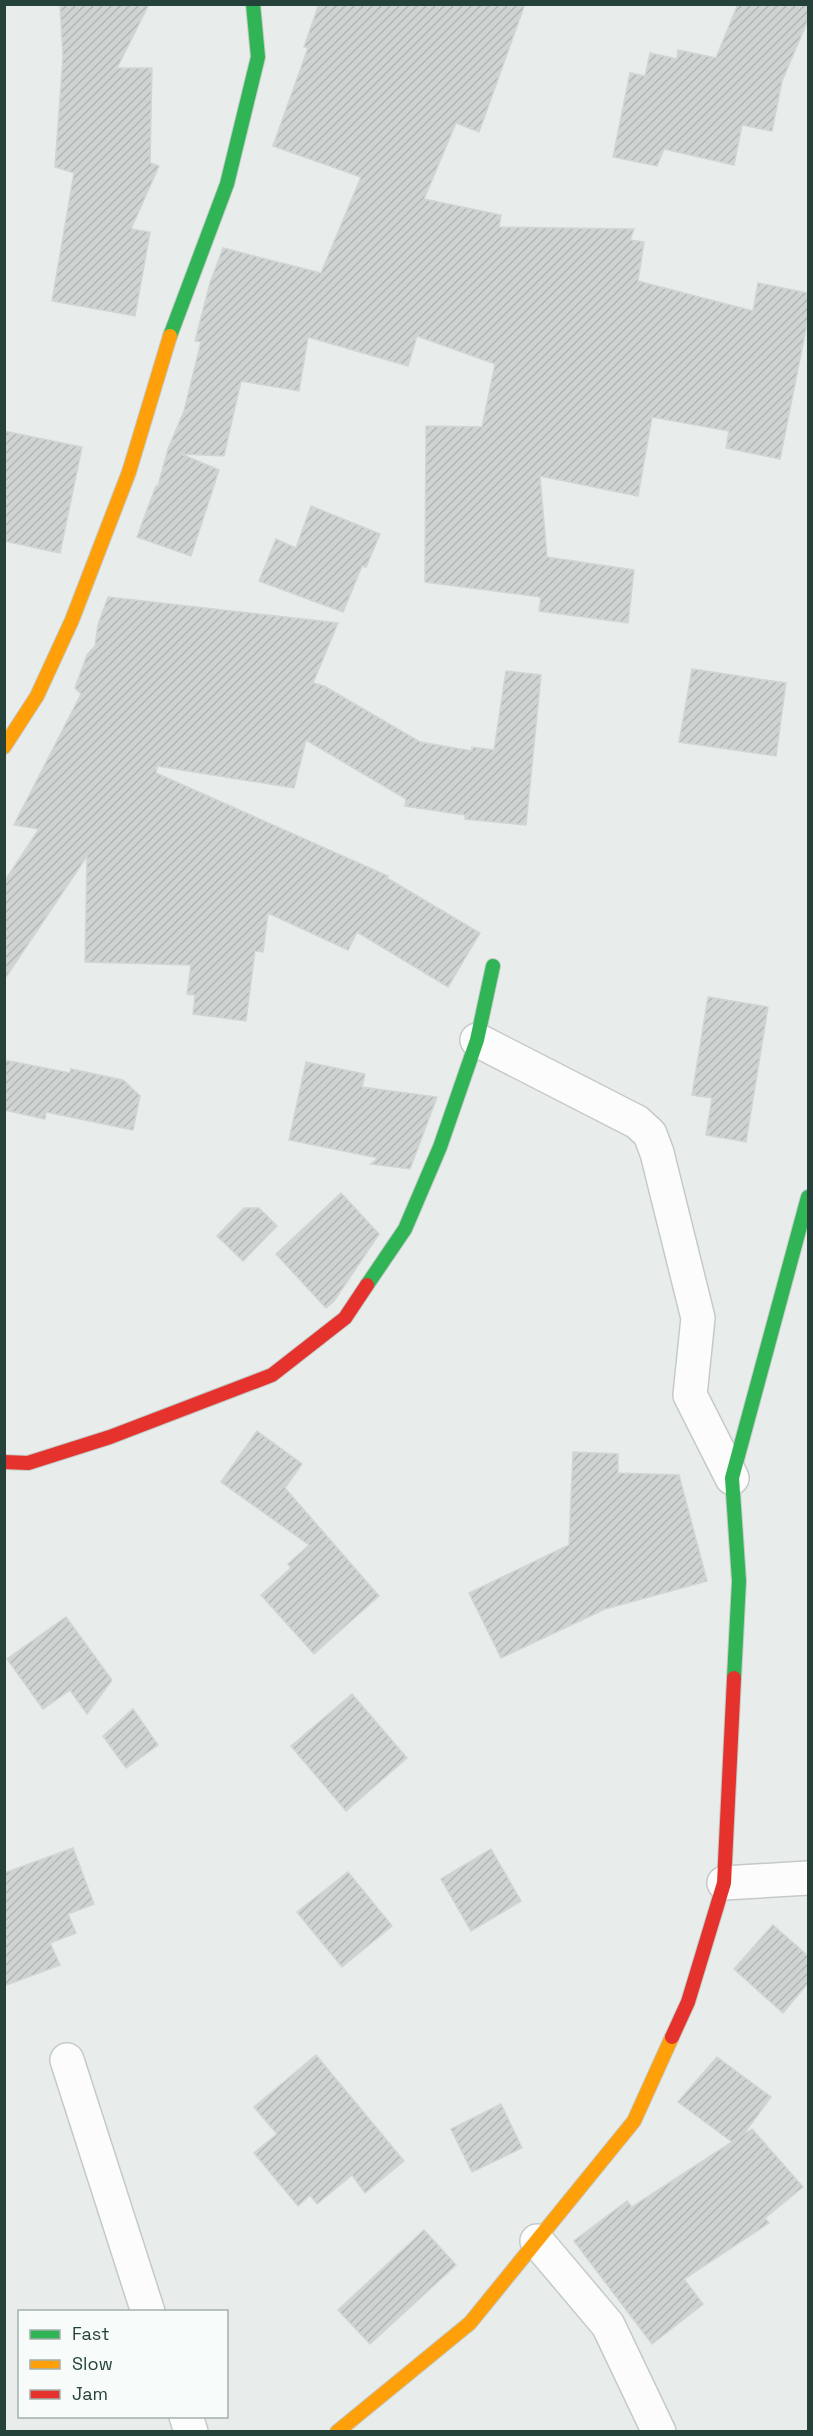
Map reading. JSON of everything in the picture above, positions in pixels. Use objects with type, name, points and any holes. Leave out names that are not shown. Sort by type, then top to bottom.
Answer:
[{"type":"street","points":[[4,747],[37,696],[72,620],[129,472],[171,333],[227,184],[258,57],[253,4]]},
{"type":"street","points":[[4,1462],[28,1463],[110,1437],[272,1375],[345,1318],[405,1229],[440,1147],[477,1040],[493,966]]},
{"type":"street","points":[[477,1040],[554,1082],[637,1122],[650,1134],[657,1153],[698,1317],[690,1395],[732,1478]]},
{"type":"street","points":[[336,2432],[470,2323],[634,2121],[688,2002],[724,1883],[739,1581],[732,1478],[808,1197]]},
{"type":"street","points":[[724,1883],[808,1878]]},
{"type":"street","points":[[67,2060],[147,2310]]},
{"type":"street","points":[[537,2241],[608,2325],[659,2432]]},
{"type":"building","points":[[60,4],[149,4],[117,68],[152,68],[150,163],[159,166],[131,229],[150,232],[135,316],[52,301],[74,173],[55,167],[63,57]]},
{"type":"building","points":[[319,4],[525,4],[479,132],[456,123],[424,199],[501,215],[499,227],[634,229],[630,240],[644,242],[638,281],[753,311],[758,283],[808,293],[808,319],[780,459],[726,448],[729,431],[652,417],[638,496],[540,476],[547,557],[634,570],[628,623],[539,611],[541,597],[425,582],[426,426],[482,427],[495,364],[417,336],[408,366],[308,337],[299,391],[241,381],[224,456],[181,454],[219,470],[191,556],[137,537],[156,486],[158,486],[168,449],[184,411],[201,342],[195,341],[210,283],[223,248],[321,273],[361,177],[273,146],[308,48],[304,47]]},
{"type":"building","points":[[738,4],[808,4],[808,20],[782,81],[772,131],[742,125],[734,165],[664,149],[657,166],[613,157],[630,73],[645,76],[650,53],[677,59],[678,50],[716,58]]},
{"type":"building","points":[[4,431],[82,447],[60,553],[4,541]]},
{"type":"building","points":[[311,506],[380,534],[366,567],[362,566],[343,612],[259,581],[276,539],[296,548]]},
{"type":"building","points":[[108,597],[338,623],[313,683],[324,686],[420,742],[472,751],[472,747],[494,750],[506,671],[541,675],[526,825],[465,819],[465,815],[405,806],[406,799],[306,740],[294,788],[157,766],[156,773],[388,876],[387,878],[480,933],[448,987],[357,932],[348,950],[268,913],[263,952],[255,951],[246,1021],[193,1014],[195,995],[187,994],[191,965],[85,962],[87,856],[4,980],[4,882],[39,829],[14,825],[81,694],[75,688],[87,655],[95,646],[98,625]]},
{"type":"building","points":[[692,669],[786,683],[776,756],[679,742]]},
{"type":"building","points":[[708,997],[768,1007],[746,1142],[706,1135],[712,1098],[692,1095]]},
{"type":"building","points":[[4,1060],[70,1073],[71,1069],[123,1080],[140,1096],[133,1130],[46,1112],[45,1119],[4,1110]]},
{"type":"building","points":[[306,1062],[365,1074],[362,1087],[437,1097],[410,1169],[371,1164],[378,1158],[289,1140]]},
{"type":"building","points":[[341,1193],[379,1234],[334,1301],[326,1308],[276,1254]]},
{"type":"building","points":[[244,1208],[259,1208],[277,1226],[243,1261],[217,1236]]},
{"type":"building","points":[[257,1431],[302,1464],[285,1488],[379,1596],[314,1654],[261,1595],[291,1568],[288,1564],[309,1545],[221,1482]]},
{"type":"building","points":[[573,1452],[618,1454],[618,1473],[679,1475],[707,1581],[605,1609],[501,1658],[469,1593],[569,1545]]},
{"type":"building","points":[[66,1617],[112,1680],[87,1714],[70,1690],[43,1709],[7,1659]]},
{"type":"building","points":[[352,1694],[407,1758],[346,1811],[291,1746]]},
{"type":"building","points":[[133,1709],[158,1745],[126,1768],[103,1736]]},
{"type":"building","points":[[73,1848],[94,1904],[68,1914],[76,1933],[50,1943],[60,1965],[4,1986],[4,1873]]},
{"type":"building","points":[[491,1849],[521,1901],[471,1931],[441,1879]]},
{"type":"building","points":[[348,1872],[392,1926],[342,1967],[297,1912]]},
{"type":"building","points":[[773,1925],[808,1956],[808,1983],[783,2013],[734,1969]]},
{"type":"building","points":[[316,2055],[404,2161],[365,2193],[352,2175],[317,2204],[310,2195],[298,2206],[254,2153],[277,2134],[254,2107]]},
{"type":"building","points":[[717,2057],[771,2097],[743,2135],[752,2129],[803,2187],[765,2218],[769,2223],[684,2279],[703,2304],[652,2344],[574,2241],[627,2201],[632,2207],[732,2142],[678,2102]]},
{"type":"building","points":[[501,2104],[522,2148],[472,2172],[451,2129]]},
{"type":"building","points":[[424,2230],[456,2265],[370,2344],[338,2310]]},
{"type":"traffic: fast","points":[[170,336],[227,184],[258,57],[253,4]]},
{"type":"traffic: fast","points":[[367,1285],[405,1229],[440,1147],[477,1040],[493,966]]},
{"type":"traffic: fast","points":[[734,1678],[739,1581],[732,1478],[808,1197]]},
{"type":"traffic: slow","points":[[4,747],[37,696],[72,620],[129,472],[170,336]]},
{"type":"traffic: slow","points":[[337,2432],[470,2323],[634,2121],[672,2037]]},
{"type":"traffic: jam","points":[[4,1462],[28,1463],[110,1437],[272,1375],[345,1318],[367,1285]]},
{"type":"traffic: jam","points":[[672,2037],[688,2002],[724,1883],[734,1678]]}]
